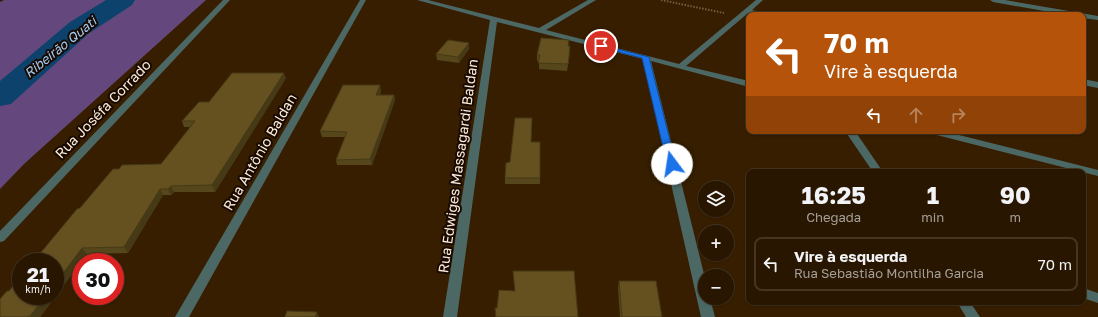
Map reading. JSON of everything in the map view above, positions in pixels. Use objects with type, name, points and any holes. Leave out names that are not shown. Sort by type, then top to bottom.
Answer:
[{"type":"street","name":"Rua Joséfa Corrado","points":[[0,238],[227,0]]},
{"type":"street","name":"Rua Antônio Baldan","points":[[182,317],[363,0]]},
{"type":"street","points":[[420,0],[432,1],[746,83]]},
{"type":"street","points":[[541,30],[593,0]]},
{"type":"street","points":[[681,66],[760,0]]},
{"type":"street","points":[[993,0],[1062,12]]},
{"type":"street","points":[[747,11],[752,12]]},
{"type":"street","points":[[1086,16],[1098,18]]},
{"type":"street","name":"Rua Edwiges Massagardi Baldan","points":[[450,317],[494,18]]},
{"type":"street","points":[[646,57],[708,317]]},
{"type":"street","points":[[1086,83],[1098,85]]},
{"type":"street","points":[[852,134],[876,169]]},
{"type":"street","points":[[944,134],[1082,169]]},
{"type":"street","points":[[1086,170],[1098,173]]},
{"type":"street","points":[[1086,294],[1098,298]]},
{"type":"street","points":[[965,305],[973,317]]},
{"type":"path","points":[[661,0],[740,17]]},
{"type":"shaded area","points":[[4,0],[206,0],[24,164],[0,189],[0,2]]},
{"type":"building","points":[[541,38],[569,40],[568,46],[570,46],[568,64],[538,63],[540,55],[537,55]]},
{"type":"building","points":[[448,40],[469,43],[458,57],[436,54]]},
{"type":"building","points":[[232,73],[284,73],[212,185],[171,186],[168,189],[160,189],[124,247],[82,248],[78,253],[72,253],[72,261],[64,272],[64,253],[40,253],[113,169],[119,169],[122,165],[161,164],[195,121],[182,121],[199,102],[209,102]]},
{"type":"building","points":[[343,85],[380,85],[376,95],[394,95],[370,159],[336,160],[347,132],[320,131]]},
{"type":"building","points":[[515,118],[532,118],[531,142],[540,142],[540,178],[505,178],[506,163],[510,162]]},
{"type":"building","points":[[513,271],[574,271],[578,317],[496,317],[495,308],[497,308],[499,290],[515,291]]},
{"type":"building","points":[[619,281],[656,281],[662,317],[622,317]]},
{"type":"building","points":[[12,287],[12,305],[39,305],[30,316],[27,317],[0,317],[0,299],[7,291]]},
{"type":"building","points":[[287,311],[317,312],[315,317],[285,317]]},
{"type":"waterway","name":"Ribeirão Quati","points":[[0,97],[79,28],[123,0]]},
{"type":"route","points":[[601,46],[646,57],[672,164]]}]
